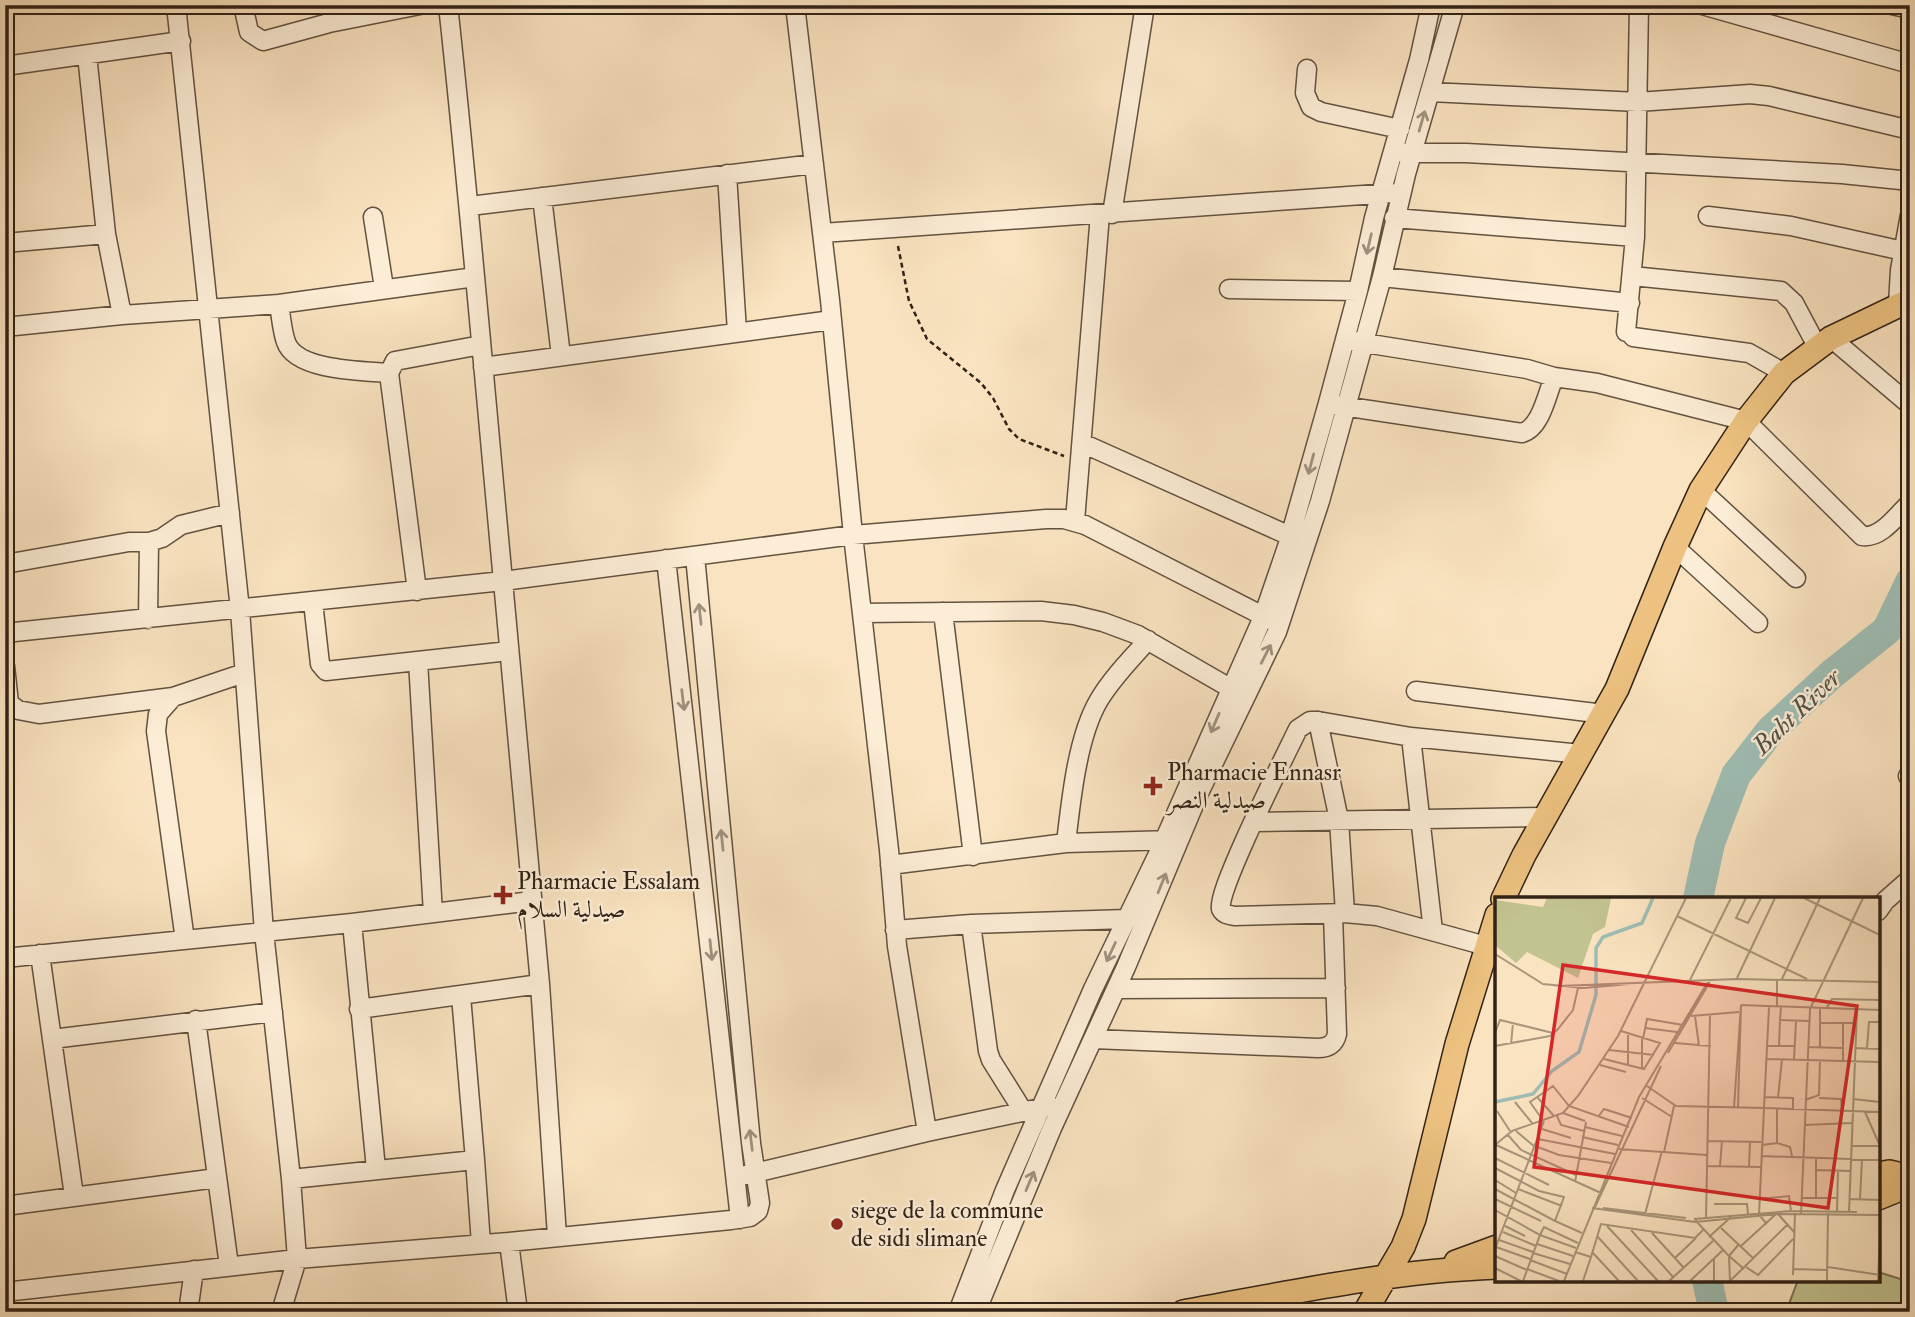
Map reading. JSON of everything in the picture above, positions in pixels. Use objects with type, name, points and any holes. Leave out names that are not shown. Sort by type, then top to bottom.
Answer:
[{"type":"main road","points":[[1504,897],[1524,855],[1617,689],[1701,490],[1746,421],[1784,373],[1825,343],[1905,304]]},
{"type":"main road","points":[[1365,1312],[1388,1275],[1414,1219],[1457,1044],[1495,921]]},
{"type":"main road","points":[[1880,1174],[1889,1172],[1910,1177]]},
{"type":"main road","points":[[1880,1197],[1910,1185]]},
{"type":"main road","points":[[1436,1269],[1495,1248]]},
{"type":"main road","points":[[1183,1312],[1388,1275],[1436,1269],[1495,1267]]},
{"type":"street","points":[[176,5],[240,610],[264,932],[291,1179],[297,1259],[281,1312]]},
{"type":"street","points":[[243,5],[249,32],[264,41],[329,23],[420,5]]},
{"type":"street","points":[[448,5],[470,206],[540,984],[557,1236]]},
{"type":"street","points":[[795,5],[832,320],[895,930],[927,1132]]},
{"type":"street","points":[[1075,521],[1106,214],[1144,5]]},
{"type":"street","points":[[958,1312],[994,1215],[1127,919],[1199,793],[1320,500],[1337,405],[1354,341],[1382,277],[1401,194],[1403,153],[1400,128],[1431,5]]},
{"type":"street","points":[[1354,341],[1358,291],[1374,218],[1383,192],[1430,92],[1455,5]]},
{"type":"street","points":[[1640,5],[1630,335],[1749,352],[1784,373]]},
{"type":"street","points":[[1702,5],[1910,64]]},
{"type":"street","points":[[1892,5],[1910,9]]},
{"type":"street","points":[[5,66],[181,41]]},
{"type":"street","points":[[87,55],[106,234],[122,315]]},
{"type":"street","points":[[1307,69],[1306,93],[1311,107],[1321,112],[1400,128]]},
{"type":"street","points":[[1430,92],[1638,102],[1750,94],[1769,96],[1910,130]]},
{"type":"street","points":[[1403,153],[1466,153],[1842,174],[1910,181]]},
{"type":"street","points":[[470,206],[814,164]]},
{"type":"street","points":[[727,174],[737,332]]},
{"type":"street","points":[[822,233],[1383,192],[1401,194]]},
{"type":"street","points":[[542,197],[561,356]]},
{"type":"street","points":[[1905,304],[1903,251],[1910,215]]},
{"type":"street","points":[[1707,216],[1791,226],[1903,251]]},
{"type":"street","points":[[373,217],[384,288]]},
{"type":"street","points":[[1394,218],[1635,237]]},
{"type":"street","points":[[5,243],[106,234]]},
{"type":"street","points":[[1632,276],[1781,291],[1794,303],[1825,343],[1910,405]]},
{"type":"street","points":[[5,327],[122,315],[279,304],[475,277]]},
{"type":"street","points":[[1382,277],[1630,303]]},
{"type":"street","points":[[1229,289],[1358,291]]},
{"type":"street","points":[[279,304],[286,345],[301,359],[338,369],[389,373]]},
{"type":"street","points":[[483,367],[832,320]]},
{"type":"street","points":[[1354,341],[1597,383],[1746,421],[1862,536],[1868,537],[1880,532],[1910,503]]},
{"type":"street","points":[[417,591],[389,373],[395,361],[481,345]]},
{"type":"street","points":[[1337,405],[1522,433],[1531,430],[1536,423],[1554,377]]},
{"type":"street","points":[[976,1312],[1063,1104],[1116,989],[1230,688],[1271,620],[1290,536],[1337,405]]},
{"type":"street","points":[[1082,443],[1290,536]]},
{"type":"street","points":[[1701,490],[1796,578]]},
{"type":"street","points":[[1303,494],[1320,500]]},
{"type":"street","points":[[5,564],[129,542],[149,542],[162,538],[181,525],[230,513]]},
{"type":"street","points":[[5,633],[417,591],[853,535],[1046,519],[1075,521],[1271,620]]},
{"type":"street","points":[[148,619],[149,542]]},
{"type":"street","points":[[1675,547],[1758,623]]},
{"type":"street","points":[[5,1292],[297,1259],[509,1242],[740,1219],[755,1215],[760,1203],[695,556]]},
{"type":"street","points":[[666,559],[740,1219]]},
{"type":"street","points":[[313,602],[320,664],[326,671],[509,651]]},
{"type":"street","points":[[862,613],[1041,611],[1074,615],[1103,622],[1148,640],[1230,688]]},
{"type":"street","points":[[943,612],[972,856]]},
{"type":"street","points":[[1066,843],[1074,783],[1086,733],[1097,703],[1148,640]]},
{"type":"street","points":[[418,661],[433,913]]},
{"type":"street","points":[[5,666],[9,703],[19,710],[39,714],[173,697],[244,673]]},
{"type":"street","points":[[1416,691],[1604,714]]},
{"type":"street","points":[[173,697],[158,715],[156,731],[184,940]]},
{"type":"street","points":[[1486,946],[1377,916],[1339,913],[1240,916],[1225,914],[1221,903],[1226,885],[1298,729],[1310,721],[1411,737],[1581,754]]},
{"type":"street","points":[[1093,1039],[1323,1048],[1332,1045],[1337,1034],[1339,820],[1318,721]]},
{"type":"street","points":[[1411,737],[1433,931]]},
{"type":"street","points":[[1254,822],[1545,817]]},
{"type":"street","points":[[890,865],[1066,843],[1172,840]]},
{"type":"street","points":[[1880,908],[1910,879]]},
{"type":"street","points":[[705,891],[727,889]]},
{"type":"street","points":[[5,958],[352,923],[532,901]]},
{"type":"street","points":[[895,930],[971,924],[1127,919]]},
{"type":"street","points":[[352,923],[376,1169]]},
{"type":"street","points":[[971,924],[988,1051],[1023,1111]]},
{"type":"street","points":[[40,954],[74,1196]]},
{"type":"street","points":[[359,1009],[540,984]]},
{"type":"street","points":[[1116,989],[1336,988]]},
{"type":"street","points":[[461,996],[481,1244]]},
{"type":"street","points":[[52,1039],[273,1012]]},
{"type":"street","points":[[196,1020],[229,1266]]},
{"type":"street","points":[[725,1081],[746,1080]]},
{"type":"street","points":[[736,1177],[927,1132],[1063,1104]]},
{"type":"street","points":[[291,1179],[475,1160]]},
{"type":"street","points":[[5,1206],[217,1178]]},
{"type":"street","points":[[509,1242],[518,1312]]},
{"type":"street","points":[[188,1312],[194,1270]]},
{"type":"path","points":[[895,228],[909,301],[927,339],[981,383],[993,398],[1009,429],[1019,439],[1080,461]]},
{"type":"green space","points":[[1880,1273],[1910,1282],[1910,1312],[1786,1312],[1797,1282],[1880,1282]]},
{"type":"waterway","name":"Baht River","points":[[1698,897],[1710,843],[1736,775],[1771,730],[1832,674],[1887,630],[1910,582]]},
{"type":"waterway","name":"Baht River","points":[[1707,1282],[1714,1312]]},
{"type":"place","name":"Pharmacie Ennasr صيدلية النصر","points":[[1153,786]]},
{"type":"place","name":"Pharmacie Essalam صيدلية السلام","points":[[503,895]]},
{"type":"place","name":"siege de la commune de sidi slimane","points":[[837,1224]]}]
